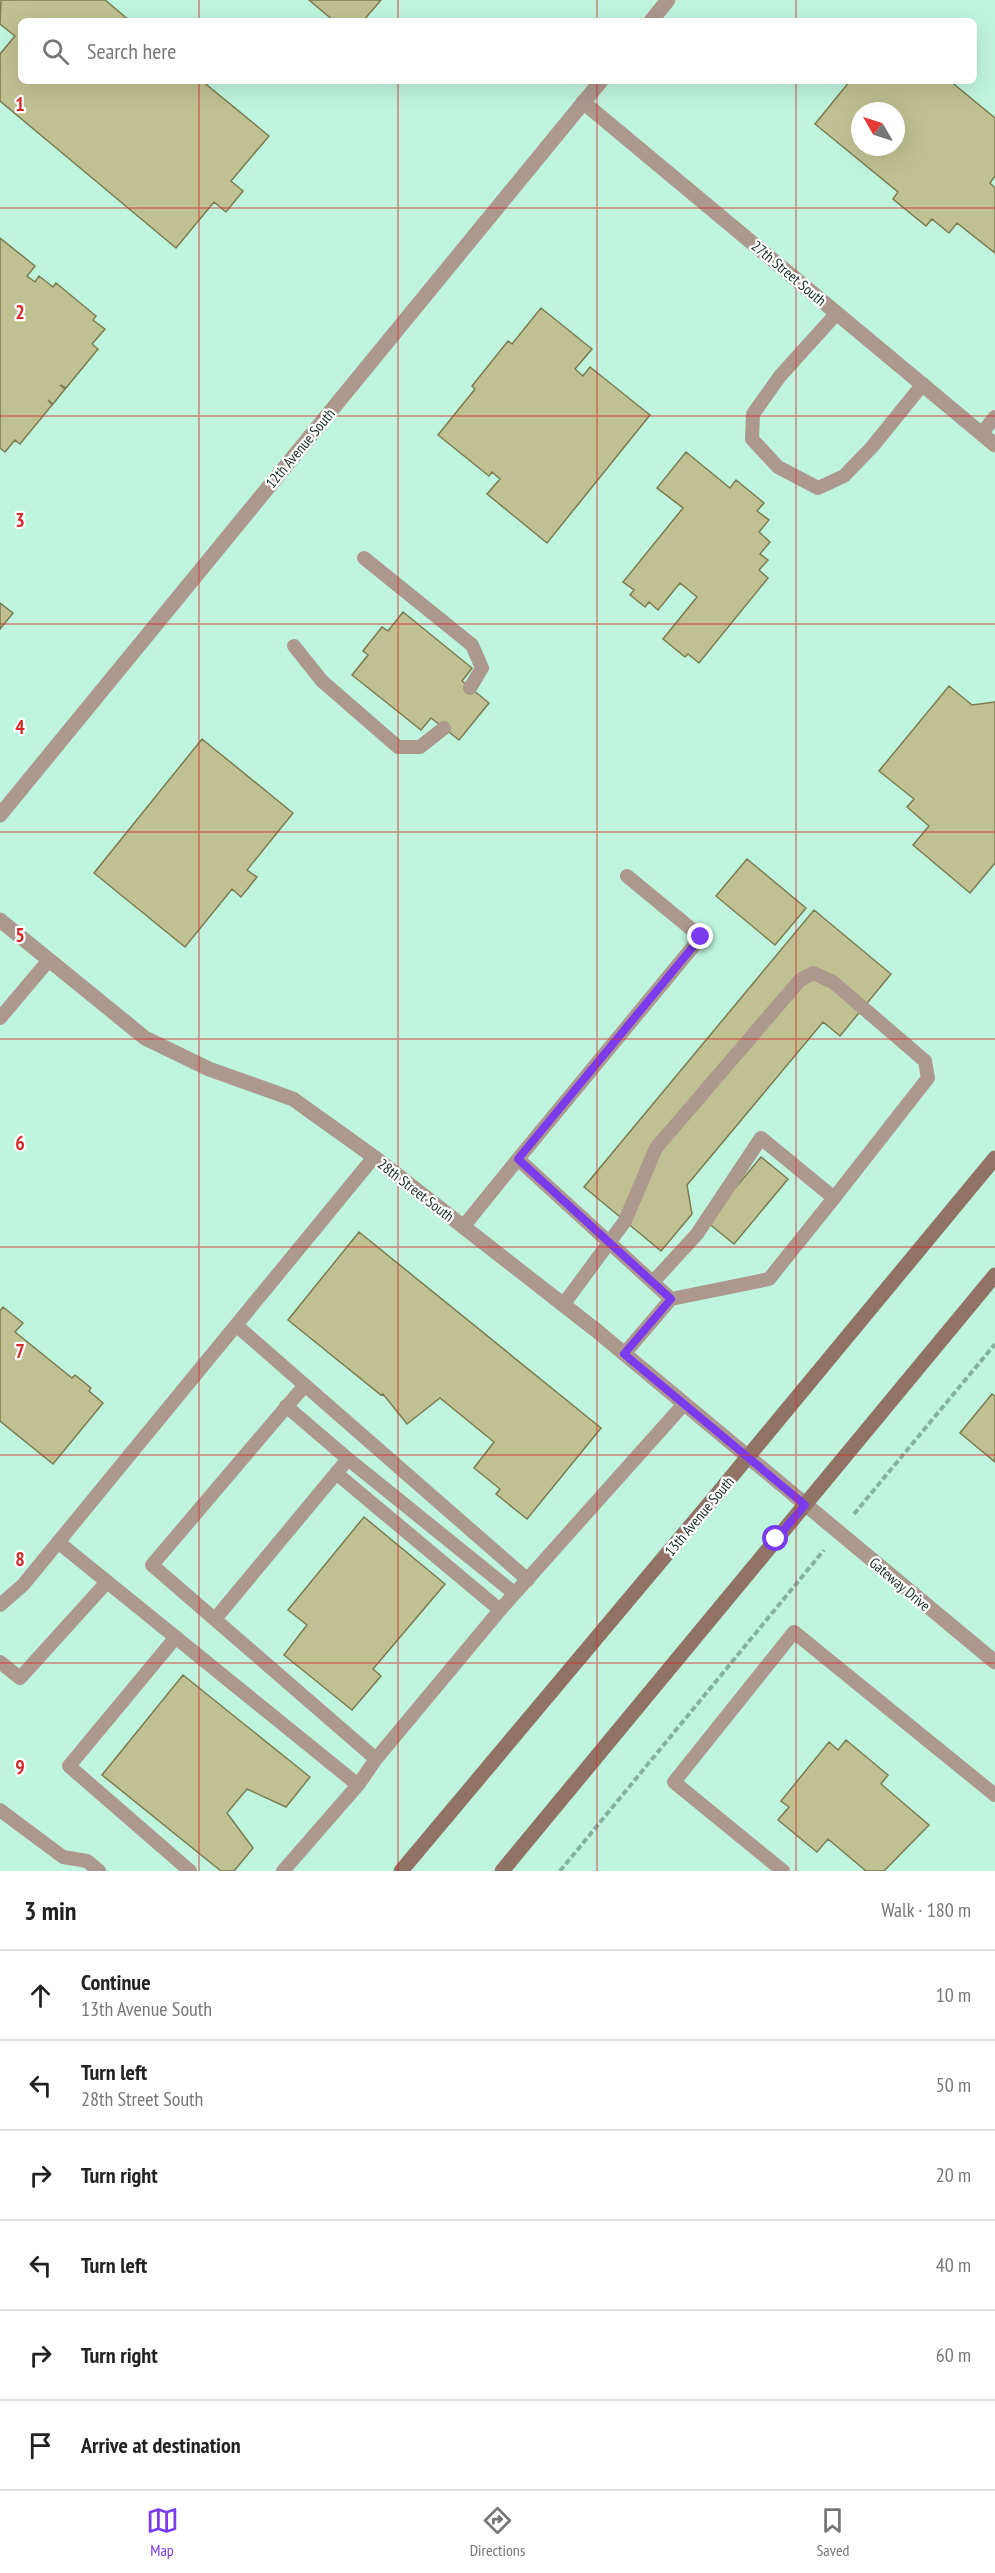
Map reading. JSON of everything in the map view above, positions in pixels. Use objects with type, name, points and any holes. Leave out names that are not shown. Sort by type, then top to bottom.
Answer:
[{"type":"main road","name":"13th Avenue South","points":[[401,1871],[995,1158]]},
{"type":"main road","points":[[502,1871],[995,1275]]},
{"type":"street","points":[[653,18],[668,0]]},
{"type":"street","name":"12th Avenue South","points":[[0,815],[598,84]]},
{"type":"street","name":"27th Street South","points":[[583,102],[995,445]]},
{"type":"street","name":"28th Street South","points":[[0,920],[145,1038],[208,1069],[293,1099],[374,1157],[624,1354],[805,1505]]},
{"type":"street","name":"Gateway Drive","points":[[805,1505],[995,1662]]},
{"type":"lane","points":[[837,313],[780,376],[753,414],[752,439],[778,466],[818,488],[844,476],[872,447],[923,384]]},
{"type":"lane","points":[[982,433],[995,417]]},
{"type":"lane","points":[[364,558],[472,645],[482,668],[470,688]]},
{"type":"lane","points":[[294,646],[322,681],[398,747],[420,747],[444,728]]},
{"type":"lane","points":[[462,1227],[701,937],[627,876]]},
{"type":"lane","points":[[0,1018],[49,960]]},
{"type":"lane","points":[[563,1305],[625,1221],[656,1149],[800,980],[813,973],[833,982],[925,1061],[928,1078],[769,1279],[671,1299],[624,1354]]},
{"type":"lane","points":[[653,1282],[697,1234],[761,1138],[834,1198]]},
{"type":"lane","points":[[0,1605],[23,1585],[374,1157]]},
{"type":"lane","points":[[518,1159],[671,1299]]},
{"type":"lane","points":[[236,1325],[528,1580]]},
{"type":"lane","points":[[305,1385],[153,1565],[376,1759]]},
{"type":"lane","points":[[283,1871],[358,1785],[376,1759],[514,1593],[684,1404]]},
{"type":"lane","points":[[286,1406],[514,1593]]},
{"type":"lane","points":[[215,1619],[348,1459]]},
{"type":"lane","points":[[336,1473],[500,1610]]},
{"type":"lane","points":[[58,1542],[358,1785]]},
{"type":"lane","points":[[0,1662],[20,1678],[107,1582]]},
{"type":"lane","points":[[783,1871],[674,1782],[794,1632],[995,1795]]},
{"type":"lane","points":[[176,1637],[69,1766],[190,1871]]},
{"type":"lane","points":[[0,1810],[63,1864],[87,1862],[99,1871]]},
{"type":"path","points":[[885,1476],[995,1344]]},
{"type":"path","points":[[561,1871],[814,1563]]},
{"type":"building","points":[[1,0],[105,0],[126,18],[18,18],[18,84],[206,84],[269,136],[231,181],[243,191],[226,212],[214,202],[176,248],[0,101],[0,54],[15,36],[0,24]]},
{"type":"building","points":[[309,0],[381,0],[366,18],[330,18]]},
{"type":"building","points":[[848,84],[954,84],[995,118],[995,176],[990,183],[995,188],[995,253],[957,223],[949,233],[932,219],[926,226],[893,199],[898,192],[854,156],[905,156],[905,102],[851,102],[851,153],[815,124]]},
{"type":"building","points":[[0,238],[35,266],[27,276],[35,282],[39,276],[53,287],[56,283],[96,316],[93,320],[105,329],[92,344],[98,349],[66,388],[60,385],[65,389],[53,404],[48,400],[52,405],[20,444],[15,440],[5,452],[0,448]]},
{"type":"building","points":[[541,308],[592,349],[575,369],[583,376],[590,367],[650,415],[547,543],[487,494],[500,479],[492,472],[489,476],[438,435],[475,389],[472,386],[508,341],[512,344]]},
{"type":"building","points":[[686,452],[730,488],[736,480],[764,503],[757,511],[769,520],[759,532],[770,542],[760,554],[768,560],[759,570],[768,578],[699,663],[688,654],[685,657],[663,639],[697,597],[680,583],[658,610],[649,602],[645,607],[630,595],[634,590],[623,582],[683,508],[657,488]]},
{"type":"building","points":[[0,603],[13,613],[0,629]]},
{"type":"building","points":[[403,612],[472,668],[462,681],[489,703],[459,740],[431,718],[421,730],[352,675],[368,655],[363,651],[382,627],[388,631]]},
{"type":"building","points":[[949,686],[972,705],[995,702],[995,863],[970,893],[913,845],[929,826],[907,807],[914,799],[879,771]]},
{"type":"building","points":[[202,739],[293,813],[247,870],[257,877],[241,897],[232,889],[185,947],[94,873]]},
{"type":"building","points":[[747,859],[806,908],[775,945],[716,896]]},
{"type":"building","points":[[814,910],[891,974],[840,1036],[823,1022],[687,1185],[692,1214],[661,1251],[584,1187]]},
{"type":"building","points":[[761,1157],[788,1179],[734,1244],[707,1222]]},
{"type":"building","points":[[359,1232],[601,1428],[527,1519],[496,1494],[500,1489],[474,1468],[494,1442],[440,1398],[407,1424],[383,1394],[381,1395],[288,1320]]},
{"type":"building","points":[[3,1307],[23,1323],[15,1332],[72,1378],[75,1375],[91,1388],[89,1391],[103,1403],[53,1464],[0,1421],[0,1311]]},
{"type":"building","points":[[992,1394],[995,1396],[995,1462],[960,1433]]},
{"type":"building","points":[[364,1517],[445,1584],[373,1669],[381,1676],[352,1710],[284,1655],[307,1625],[288,1610]]},
{"type":"building","points":[[183,1675],[310,1777],[286,1807],[247,1789],[227,1813],[253,1848],[234,1871],[221,1871],[102,1775]]},
{"type":"building","points":[[846,1740],[888,1775],[881,1784],[929,1825],[884,1871],[866,1871],[828,1839],[817,1852],[778,1820],[789,1807],[781,1801],[829,1742],[838,1750]]},
{"type":"route","points":[[701,937],[518,1159],[671,1299],[624,1354],[805,1505],[776,1539]]}]
